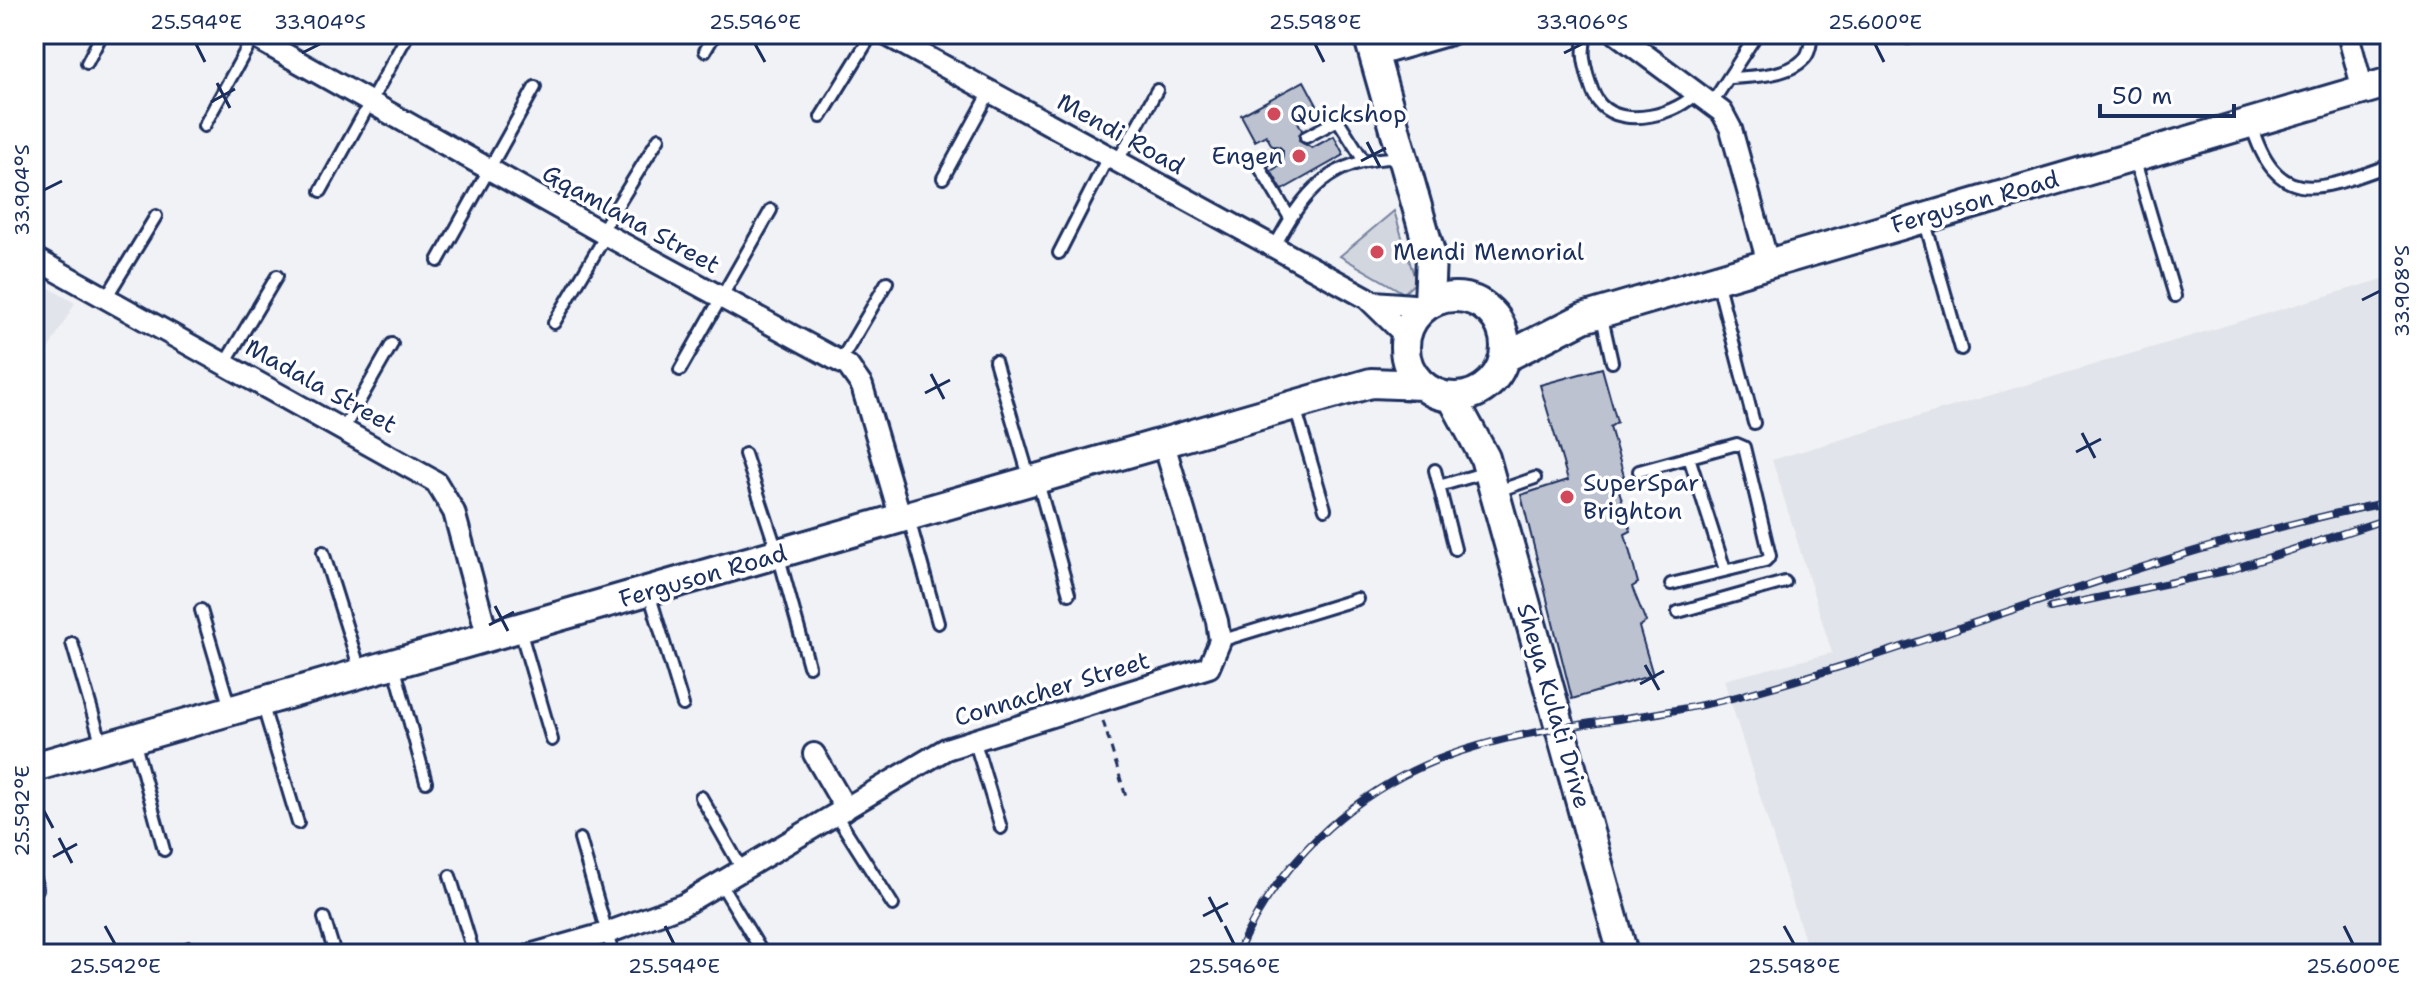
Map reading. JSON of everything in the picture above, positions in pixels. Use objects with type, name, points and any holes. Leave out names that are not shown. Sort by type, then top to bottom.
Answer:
[{"type":"main road","points":[[1371,45],[1431,256],[1428,304]]},
{"type":"main road","name":"Ferguson Road","points":[[1501,366],[1562,326],[1601,313],[2376,86]]},
{"type":"main road","points":[[1431,256],[1465,297]]},
{"type":"main road","points":[[1450,296],[1465,297],[1485,306],[1498,319],[1505,336],[1501,366],[1476,393],[1452,397],[1422,385],[1411,371],[1406,344],[1416,314],[1428,304],[1450,296]]},
{"type":"main road","name":"Ferguson Road","points":[[1498,319],[1562,326]]},
{"type":"main road","name":"Ferguson Road","points":[[1371,383],[1406,344]]},
{"type":"main road","name":"Sheya Kulati Drive","points":[[1489,474],[1487,400],[1501,366]]},
{"type":"main road","name":"Ferguson Road","points":[[34,767],[1371,383],[1422,385]]},
{"type":"main road","name":"Sheya Kulati Drive","points":[[1452,397],[1489,474],[1623,954]]},
{"type":"street","name":"Mendi Road","points":[[885,34],[1374,302],[1406,344]]},
{"type":"street","points":[[1371,45],[1451,34]]},
{"type":"street","points":[[1617,34],[1705,97],[1731,129],[1768,263]]},
{"type":"street","points":[[2348,34],[2376,86]]},
{"type":"street","name":"Gqamlana Street","points":[[252,35],[603,234],[840,362],[856,375],[862,386],[905,518]]},
{"type":"street","name":"Madala Street","points":[[34,258],[424,473],[447,495],[488,638]]},
{"type":"street","name":"Mendi Road","points":[[1374,302],[1428,304]]},
{"type":"street","points":[[1164,444],[1220,641]]},
{"type":"street","name":"Connacher Street","points":[[533,954],[661,915],[721,884],[946,749],[1209,667],[1220,641]]},
{"type":"street","points":[[814,754],[841,812]]},
{"type":"lane","points":[[87,63],[102,34]]},
{"type":"lane","points":[[321,191],[408,34]]},
{"type":"lane","points":[[705,51],[715,34]]},
{"type":"lane","points":[[821,117],[872,34]]},
{"type":"lane","points":[[1587,34],[1583,53],[1596,98],[1607,111],[1633,118],[1705,97],[1729,78],[1757,34]]},
{"type":"lane","points":[[1729,78],[1764,74],[1796,64],[1806,57],[1812,34]]},
{"type":"lane","points":[[1908,38],[1922,34]]},
{"type":"lane","points":[[204,126],[252,35]]},
{"type":"lane","points":[[438,261],[535,87]]},
{"type":"lane","points":[[1059,253],[1112,160],[1157,90]]},
{"type":"lane","points":[[943,178],[990,92]]},
{"type":"lane","points":[[1306,137],[1338,120],[1364,161]]},
{"type":"lane","points":[[2250,122],[2261,157],[2269,170],[2287,183],[2314,187],[2390,165]]},
{"type":"lane","points":[[554,323],[659,138]]},
{"type":"lane","points":[[1276,153],[1263,161],[1260,168],[1290,218]]},
{"type":"lane","points":[[2134,156],[2175,296]]},
{"type":"lane","points":[[1274,248],[1290,218],[1322,180],[1364,161],[1401,158]]},
{"type":"lane","points":[[680,370],[771,210]]},
{"type":"lane","points":[[106,298],[156,216]]},
{"type":"lane","points":[[1924,217],[1961,349]]},
{"type":"lane","points":[[225,363],[277,276]]},
{"type":"lane","points":[[1716,278],[1754,423]]},
{"type":"lane","points":[[840,362],[887,282]]},
{"type":"lane","points":[[1601,313],[1612,362]]},
{"type":"lane","points":[[344,428],[392,344]]},
{"type":"lane","points":[[995,361],[1069,594]]},
{"type":"lane","points":[[1295,405],[1325,509]]},
{"type":"lane","points":[[1639,471],[1737,444],[1744,447],[1770,556],[1765,561],[1671,584]]},
{"type":"lane","points":[[745,454],[778,554],[809,666]]},
{"type":"lane","points":[[1689,457],[1725,570]]},
{"type":"lane","points":[[1435,470],[1455,549]]},
{"type":"lane","points":[[1439,486],[1489,474],[1535,478]]},
{"type":"lane","points":[[905,518],[938,623]]},
{"type":"lane","points":[[323,552],[361,672]]},
{"type":"lane","points":[[1678,612],[1785,582]]},
{"type":"lane","points":[[649,591],[683,705]]},
{"type":"lane","points":[[1220,641],[1357,599]]},
{"type":"lane","points":[[201,610],[231,710]]},
{"type":"lane","points":[[520,628],[552,740]]},
{"type":"lane","points":[[72,643],[103,747]]},
{"type":"lane","points":[[393,663],[426,782]]},
{"type":"lane","points":[[261,701],[298,823]]},
{"type":"lane","points":[[134,738],[164,850]]},
{"type":"lane","points":[[974,739],[1001,828]]},
{"type":"lane","points":[[701,797],[743,871]]},
{"type":"lane","points":[[841,812],[893,905]]},
{"type":"lane","points":[[580,839],[613,954]]},
{"type":"lane","points":[[450,876],[474,954]]},
{"type":"lane","points":[[721,884],[763,954]]},
{"type":"lane","points":[[324,918],[335,954]]},
{"type":"path","points":[[1097,702],[1126,797]]},
{"type":"shaded area","points":[[1394,211],[1416,282],[1404,293],[1340,256]]},
{"type":"shaded area","points":[[2390,277],[2390,954],[1809,954],[1724,680],[1832,653],[1772,460]]},
{"type":"shaded area","points":[[34,279],[75,303],[34,374]]},
{"type":"building","points":[[1304,81],[1318,107],[1296,118],[1302,130],[1299,141],[1312,148],[1334,136],[1344,155],[1282,190],[1271,171],[1282,164],[1283,150],[1272,146],[1266,135],[1255,141],[1241,115]]},
{"type":"building","points":[[1602,368],[1617,422],[1610,427],[1624,476],[1616,480],[1631,531],[1625,534],[1638,583],[1632,587],[1646,622],[1639,627],[1653,675],[1572,699],[1521,495],[1568,480],[1540,385]]},
{"type":"railway","points":[[1237,954],[1267,899],[1285,874],[1328,828],[1377,790],[1444,757],[1527,734],[1698,706],[1740,696],[2225,542],[2390,502]]},
{"type":"railway","points":[[2050,608],[2230,570],[2390,518]]},
{"type":"place","name":"Quickshop","points":[[1274,114]]},
{"type":"place","name":"Engen","points":[[1299,156]]},
{"type":"place","name":"Mendi Memorial","points":[[1377,252]]},
{"type":"place","name":"SuperSpar Brighton","points":[[1567,497]]}]
